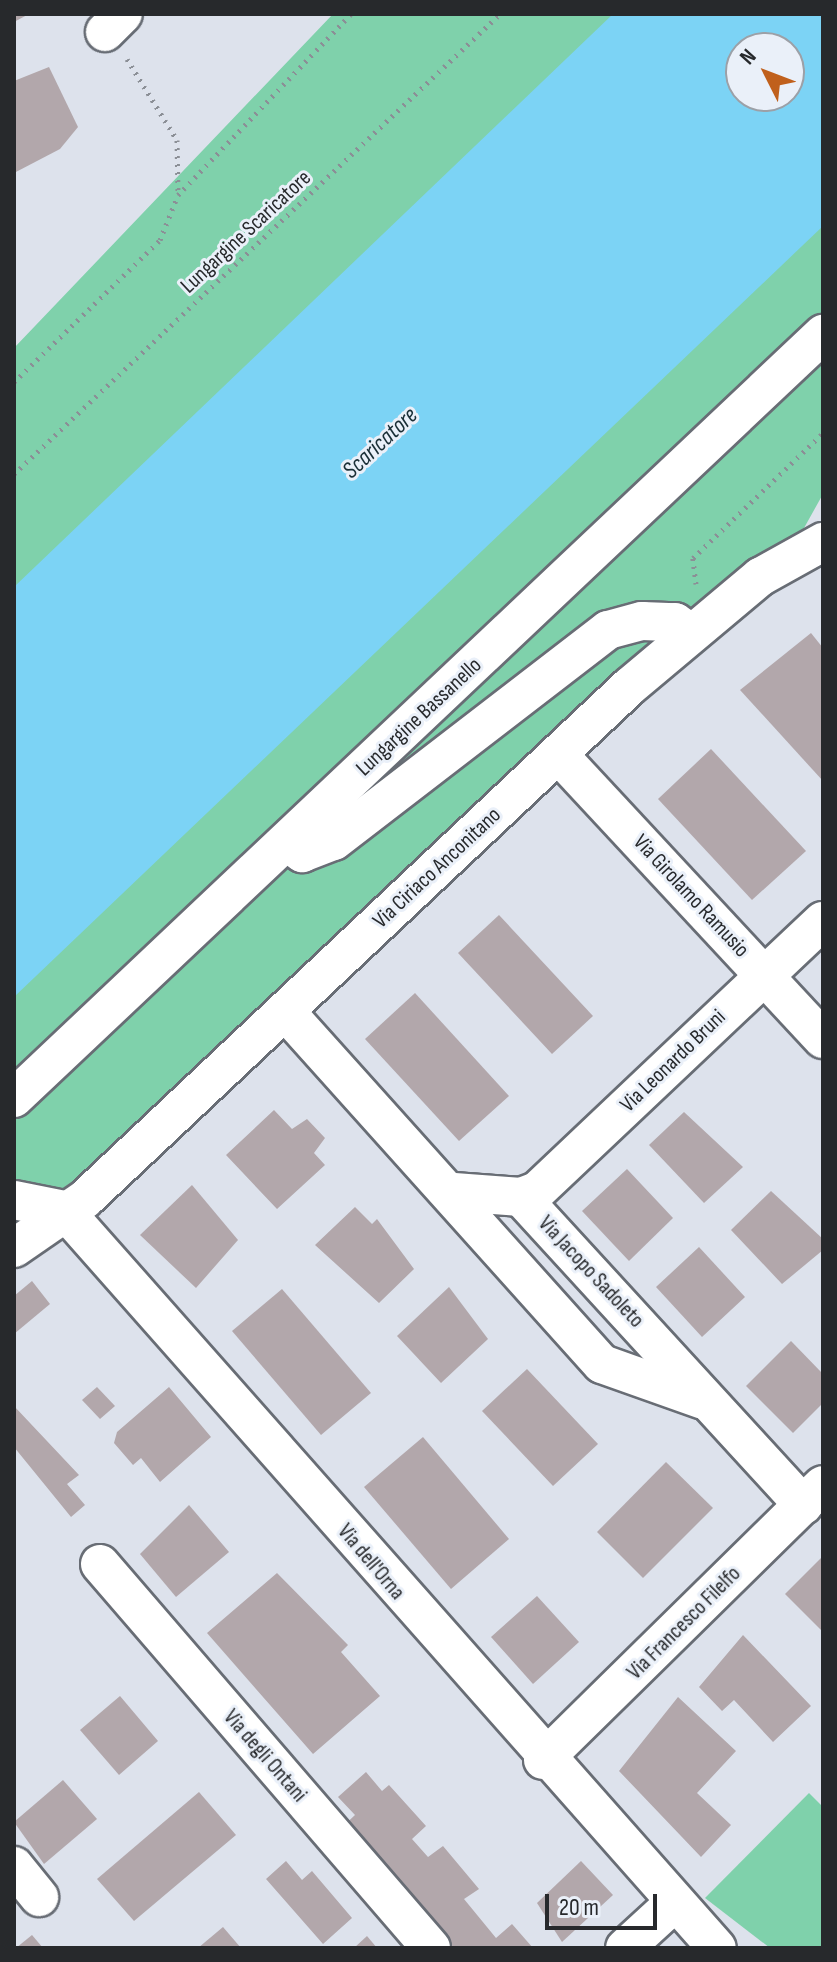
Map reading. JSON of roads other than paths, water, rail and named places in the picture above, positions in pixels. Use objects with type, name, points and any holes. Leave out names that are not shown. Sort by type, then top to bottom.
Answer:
[{"type":"street","name":"Lungargine Bassanello","points":[[14,1098],[823,334]]},
{"type":"street","name":"Via Ciriaco Anconitano","points":[[64,1210],[285,1011],[691,633],[722,608],[823,542]]},
{"type":"street","points":[[287,842],[302,853],[334,841],[608,630],[642,621],[675,622],[691,633]]},
{"type":"street","name":"Via Girolamo Ramusio","points":[[558,754],[823,1039]]},
{"type":"street","name":"Via Leonardo Bruni","points":[[521,1197],[537,1191],[823,921]]},
{"type":"street","name":"Via Jacopo Sadoleto","points":[[285,1011],[454,1192],[473,1223],[602,1364],[703,1400]]},
{"type":"street","name":"Via Jacopo Sadoleto","points":[[454,1192],[521,1197],[703,1400],[813,1495]]},
{"type":"street","points":[[14,1200],[64,1210]]},
{"type":"street","points":[[14,1248],[64,1210]]},
{"type":"street","name":"Via dell'Orna","points":[[64,1210],[543,1760],[672,1905],[717,1948]]},
{"type":"street","name":"Via Francesco Filelfo","points":[[543,1760],[813,1495]]},
{"type":"street","name":"Via degli Ontani","points":[[100,1564],[431,1948]]},
{"type":"street","points":[[14,1866],[39,1897]]},
{"type":"street","points":[[625,1948],[672,1905]]},
{"type":"water","name":"Scaricatore","points":[[613,14],[823,14],[823,226],[14,997],[14,587]]}]
